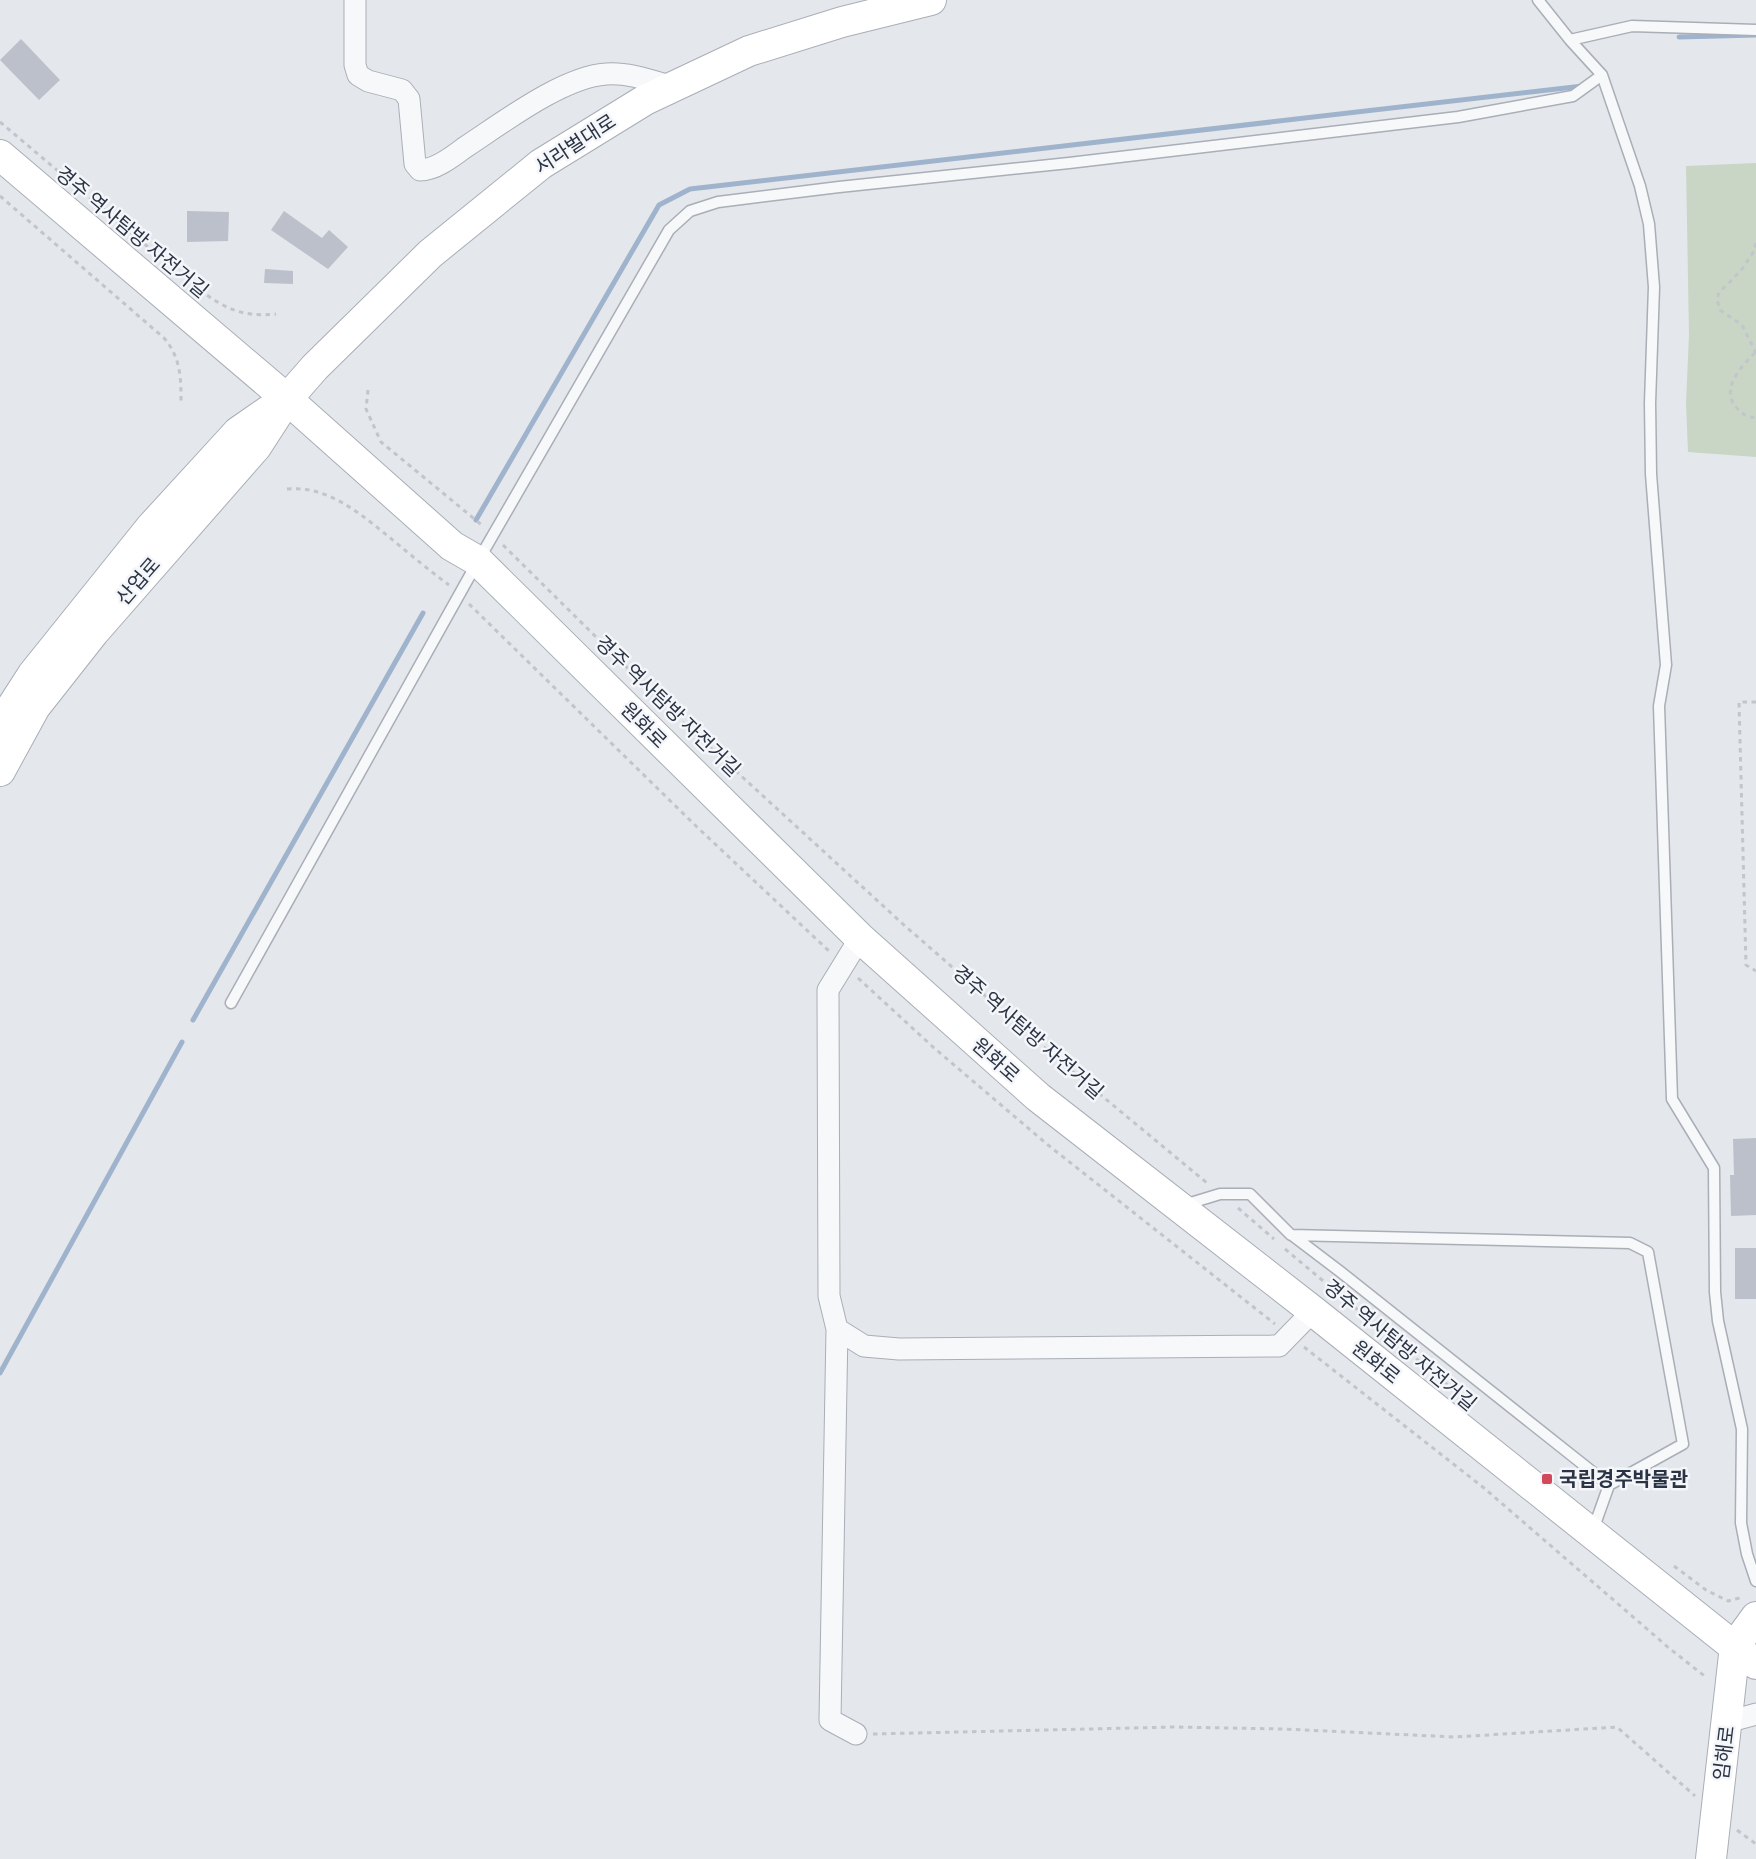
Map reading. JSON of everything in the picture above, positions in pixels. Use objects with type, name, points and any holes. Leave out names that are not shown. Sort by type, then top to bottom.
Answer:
[{"type":"street","points":[[355,0],[355,65],[358,75],[368,81],[402,90],[409,99],[415,164],[420,170],[428,170],[454,155],[535,102],[587,78],[605,74],[627,75],[673,87]]},
{"type":"street","name":"서라벌대로","points":[[287,399],[315,367],[430,254],[541,164],[645,100],[749,51],[842,22],[931,0]]},
{"type":"street","points":[[0,155],[287,399]]},
{"type":"street","name":"원화로","points":[[287,399],[452,546],[478,561],[860,938],[1038,1097],[1746,1655]]},
{"type":"street","name":"산업로","points":[[0,725],[33,674],[71,624],[151,527],[238,432],[287,399]]},
{"type":"street","name":"산업로","points":[[0,771],[35,707],[94,632],[256,447],[287,399]]},
{"type":"street","points":[[856,1734],[830,1720],[837,1329],[829,1296],[828,990],[860,938]]},
{"type":"street","points":[[837,1329],[864,1346],[899,1349],[1279,1346],[1312,1311]]},
{"type":"street","points":[[1746,1655],[1751,1607]]},
{"type":"street","name":"임해로","points":[[1711,1859],[1730,1681],[1746,1655]]},
{"type":"street","points":[[1727,1722],[1756,1714]]},
{"type":"lane","points":[[1538,0],[1602,75],[1640,186],[1649,224],[1654,287],[1650,403],[1651,463],[1666,665],[1659,706],[1672,1098],[1714,1168],[1715,1292],[1718,1321],[1742,1429],[1741,1523],[1747,1554],[1756,1581]]},
{"type":"lane","points":[[1570,40],[1632,26],[1756,30]]},
{"type":"lane","points":[[231,1003],[478,561],[669,230],[690,211],[718,202],[839,187],[1069,163],[1458,117],[1573,96],[1602,75]]},
{"type":"lane","points":[[1178,1207],[1221,1194],[1250,1194],[1292,1235],[1352,1280],[1609,1485]]},
{"type":"lane","points":[[1292,1235],[1630,1244],[1648,1252],[1683,1444],[1609,1485],[1592,1533]]},
{"type":"path","name":"경주 역사탐방 자전거길","points":[[0,122],[193,285],[221,305],[259,316],[276,314]]},
{"type":"path","points":[[0,196],[173,348],[181,374],[181,403]]},
{"type":"path","points":[[1756,243],[1754,252],[1742,269],[1719,292],[1717,300],[1720,310],[1742,325],[1754,345],[1756,352],[1744,364],[1732,382],[1730,394],[1733,405],[1752,418],[1756,417]]},
{"type":"path","name":"경주 역사탐방 자전거길","points":[[368,390],[366,409],[381,441],[493,535],[679,719],[899,921],[1060,1062],[1274,1239]]},
{"type":"path","points":[[1756,702],[1739,702],[1746,964],[1756,971]]},
{"type":"path","name":"경주 역사탐방 자전거길","points":[[1283,1247],[1474,1407]]},
{"type":"path","points":[[1670,1564],[1706,1590],[1728,1601],[1751,1607]]},
{"type":"path","points":[[856,1734],[1175,1727],[1283,1729],[1455,1737],[1617,1727],[1716,1815]]},
{"type":"green space","points":[[1756,163],[1756,457],[1688,452],[1686,403],[1689,335],[1686,166]]},
{"type":"building","points":[[21,39],[60,80],[39,100],[0,60]]},
{"type":"building","points":[[187,211],[229,212],[228,241],[187,242]]},
{"type":"building","points":[[284,211],[322,238],[329,230],[348,247],[328,269],[271,230]]},
{"type":"building","points":[[265,269],[293,271],[293,284],[264,283]]},
{"type":"building","points":[[1756,1138],[1756,1215],[1731,1216],[1730,1175],[1734,1175],[1733,1139]]},
{"type":"building","points":[[1735,1248],[1756,1248],[1756,1299],[1735,1299]]},
{"type":"waterway","points":[[1679,37],[1756,35]]},
{"type":"waterway","points":[[476,520],[659,205],[690,189],[1583,86]]},
{"type":"waterway","points":[[193,1020],[423,613]]},
{"type":"waterway","points":[[0,1373],[182,1042]]},
{"type":"place","name":"국립경주박물관","points":[[1547,1479]]}]
